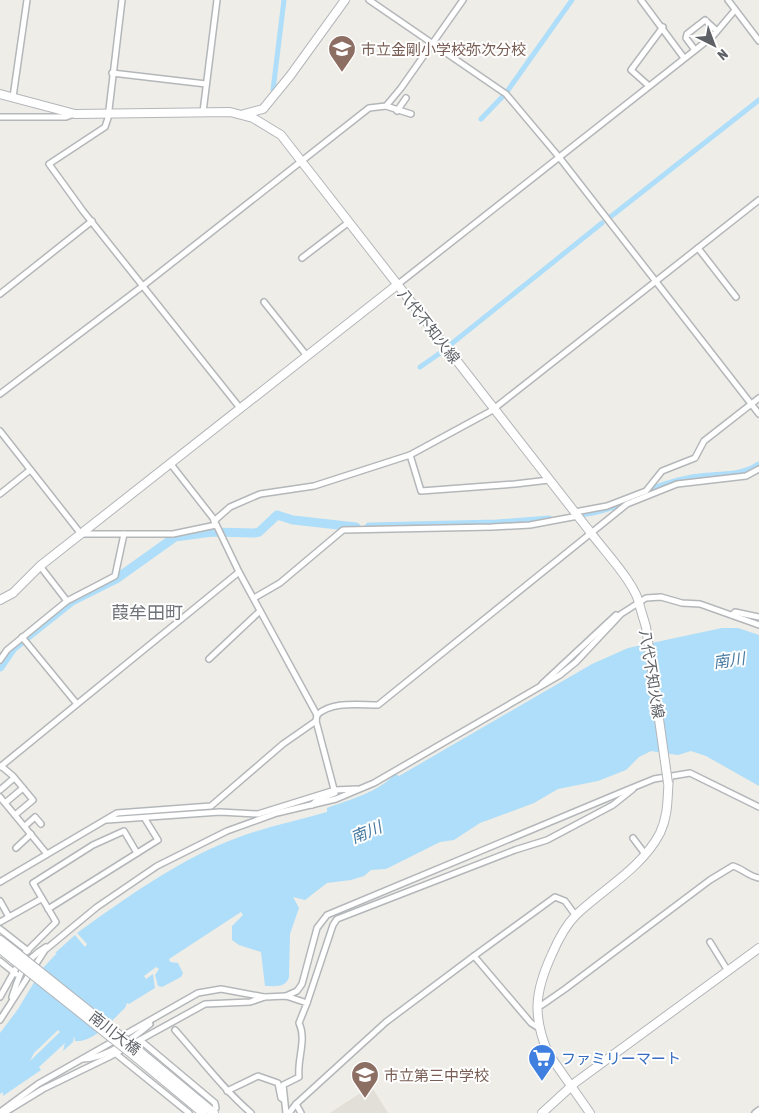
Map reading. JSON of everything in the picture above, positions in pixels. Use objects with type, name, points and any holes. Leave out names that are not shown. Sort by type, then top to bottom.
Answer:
[{"type":"main road","points":[[270,127],[262,115],[263,109],[290,76],[345,0]]},
{"type":"main road","name":"八代不知火線","points":[[0,94],[75,114],[203,112],[242,114],[270,127],[281,135],[591,533],[639,604],[646,627],[668,780],[666,818],[660,833],[645,854],[576,916],[562,934],[540,984],[537,1006],[539,1028],[548,1053],[590,1113]]},
{"type":"main road","points":[[242,114],[263,109]]},
{"type":"main road","points":[[0,600],[13,593],[40,566],[398,285]]},
{"type":"main road","points":[[0,940],[16,957]]},
{"type":"main road","points":[[542,1113],[571,1087],[759,948]]},
{"type":"main road","points":[[0,949],[16,957]]},
{"type":"main road","name":"南川大橋","points":[[16,957],[213,1112]]},
{"type":"main road","points":[[130,1048],[202,1113]]},
{"type":"street","points":[[13,97],[27,0]]},
{"type":"street","points":[[122,0],[108,118],[105,127],[49,164],[240,408]]},
{"type":"street","points":[[203,112],[217,0]]},
{"type":"street","points":[[369,0],[506,94],[559,157],[759,414]]},
{"type":"street","points":[[386,106],[401,88],[463,0]]},
{"type":"street","points":[[641,0],[663,26],[684,58]]},
{"type":"street","points":[[728,0],[759,41]]},
{"type":"street","points":[[398,285],[695,50],[717,31],[736,10]]},
{"type":"street","points":[[695,50],[686,38],[687,34],[706,20],[717,31]]},
{"type":"street","points":[[649,86],[631,70],[663,26]]},
{"type":"street","points":[[112,73],[206,84]]},
{"type":"street","points":[[397,111],[406,98]]},
{"type":"street","points":[[0,394],[144,285],[369,108],[386,106],[411,114]]},
{"type":"street","points":[[0,119],[12,117],[66,117],[75,114]]},
{"type":"street","points":[[0,431],[81,534],[173,534],[216,525],[244,499],[260,494],[314,486],[410,455],[494,408],[759,200]]},
{"type":"street","points":[[0,294],[92,221]]},
{"type":"street","points":[[302,258],[349,222]]},
{"type":"street","points":[[698,248],[736,297]]},
{"type":"street","points":[[264,302],[307,356]]},
{"type":"street","points":[[254,598],[280,583],[343,530],[530,525],[607,506],[646,491],[662,471],[695,458],[704,441],[759,398]]},
{"type":"street","points":[[410,455],[421,491],[549,480]]},
{"type":"street","points":[[170,463],[216,525],[317,718],[335,793],[317,800],[311,806]]},
{"type":"street","points":[[0,882],[117,813],[211,806],[283,744],[317,718],[324,709],[334,706],[378,705],[627,504],[677,484],[746,476],[759,469]]},
{"type":"street","points":[[0,494],[30,470]]},
{"type":"street","points":[[0,660],[22,637],[67,601],[115,576],[121,556],[124,534]]},
{"type":"street","points":[[40,566],[67,601]]},
{"type":"street","points":[[15,815],[33,800],[14,778],[0,766],[239,572]]},
{"type":"street","points":[[0,1020],[25,979],[55,941],[97,907],[157,866],[227,831],[277,813],[311,806],[361,790],[538,688],[576,662],[621,614],[646,598],[661,597],[682,603],[700,604],[759,624]]},
{"type":"street","points":[[209,659],[260,611]]},
{"type":"street","points":[[732,615],[735,612],[759,617]]},
{"type":"street","points":[[22,637],[77,704]]},
{"type":"street","points":[[286,996],[297,991],[302,984],[317,928],[327,915],[636,786],[668,780],[685,773],[695,775],[759,807]]},
{"type":"street","points":[[0,790],[14,778]]},
{"type":"street","points":[[288,1113],[284,1100],[283,1085],[299,1076],[297,1064],[304,1032],[299,1023],[332,925],[342,916],[515,850],[547,840],[613,805],[636,786]]},
{"type":"street","points":[[6,803],[23,788]]},
{"type":"street","points":[[104,820],[146,819],[220,812],[258,814],[335,790],[361,790]]},
{"type":"street","points":[[0,797],[47,854]]},
{"type":"street","points":[[25,826],[35,817],[41,824]]},
{"type":"street","points":[[48,909],[158,840],[146,819]]},
{"type":"street","points":[[0,1014],[9,1007],[17,974],[28,951],[56,922],[33,883],[93,845],[124,831],[137,853]]},
{"type":"street","points":[[16,848],[32,834]]},
{"type":"street","points":[[633,838],[645,854]]},
{"type":"street","points":[[537,1006],[542,1005],[565,989],[710,880],[733,866],[741,868],[748,876],[759,878]]},
{"type":"street","points":[[288,1113],[386,1022],[555,896],[565,901],[576,916]]},
{"type":"street","points":[[0,922],[41,899]]},
{"type":"street","points":[[0,901],[9,917]]},
{"type":"street","points":[[0,929],[28,951]]},
{"type":"street","points":[[0,997],[32,955],[55,941]]},
{"type":"street","points":[[710,942],[728,971]]},
{"type":"street","points":[[474,956],[531,1023],[539,1028]]},
{"type":"street","points":[[0,962],[17,974]]},
{"type":"street","points":[[0,1112],[38,1084],[82,1059],[91,1059],[112,1050],[136,1036],[157,1017],[205,990],[221,989],[265,997],[286,996],[307,1003]]},
{"type":"street","points":[[4,1113],[43,1089],[140,1040],[205,1004],[250,1002],[265,997]]},
{"type":"street","points":[[175,1030],[227,1091],[249,1113]]},
{"type":"street","points":[[140,1040],[215,1103],[216,1108],[213,1112]]},
{"type":"street","points":[[115,1053],[189,1113]]},
{"type":"street","points":[[227,1091],[258,1076],[278,1083],[281,1098],[284,1100]]},
{"type":"street","points":[[296,1104],[301,1113]]},
{"type":"street","points":[[755,1113],[759,1110]]},
{"type":"shaded area","name":"市立第三中学校","points":[[371,1086],[388,1113],[330,1113]]},
{"type":"water","name":"南川","points":[[722,628],[738,628],[759,635],[759,786],[706,756],[691,751],[678,755],[651,751],[639,757],[626,770],[598,781],[558,789],[534,803],[480,823],[454,840],[440,842],[386,869],[371,870],[364,876],[351,880],[327,883],[305,900],[293,897],[299,908],[290,934],[289,977],[288,981],[280,986],[265,986],[261,952],[239,945],[232,940],[232,926],[243,915],[241,912],[169,959],[170,962],[178,963],[183,973],[181,977],[162,987],[158,986],[155,975],[159,969],[156,967],[144,976],[146,979],[153,974],[155,988],[129,1004],[127,1003],[125,1008],[109,1024],[96,1034],[82,1041],[75,1041],[74,1036],[73,1042],[63,1051],[65,1043],[39,1067],[41,1070],[3,1096],[3,1092],[0,1094],[0,1033],[18,1009],[42,969],[57,953],[55,953],[75,935],[85,947],[87,944],[77,933],[156,879],[198,855],[253,832],[327,812],[327,808],[372,791],[395,774],[399,776],[592,664],[628,648]],"holes":[[[58,1030],[60,1032],[30,1061],[34,1053]]]},
{"type":"waterway","points":[[273,90],[284,0]]},
{"type":"waterway","points":[[481,119],[506,93],[572,0]]},
{"type":"waterway","points":[[609,218],[759,100]]},
{"type":"waterway","points":[[450,345],[602,223]]},
{"type":"waterway","points":[[420,367],[443,351]]},
{"type":"waterway","points":[[581,513],[611,506],[684,481],[745,473],[759,466]]},
{"type":"waterway","points":[[0,667],[13,648],[72,601],[116,579],[175,537],[212,532],[259,532],[277,515],[293,520],[356,527]]},
{"type":"waterway","points":[[369,527],[497,524],[549,520]]},
{"type":"place","name":"市立金剛小学校弥次分校","points":[[342,73]]},
{"type":"place","name":"ファミリーマート","points":[[542,1082]]},
{"type":"place","name":"市立第三中学校","points":[[365,1099]]},
{"type":"district","name":"葭牟田町","points":[[147,612]]}]
